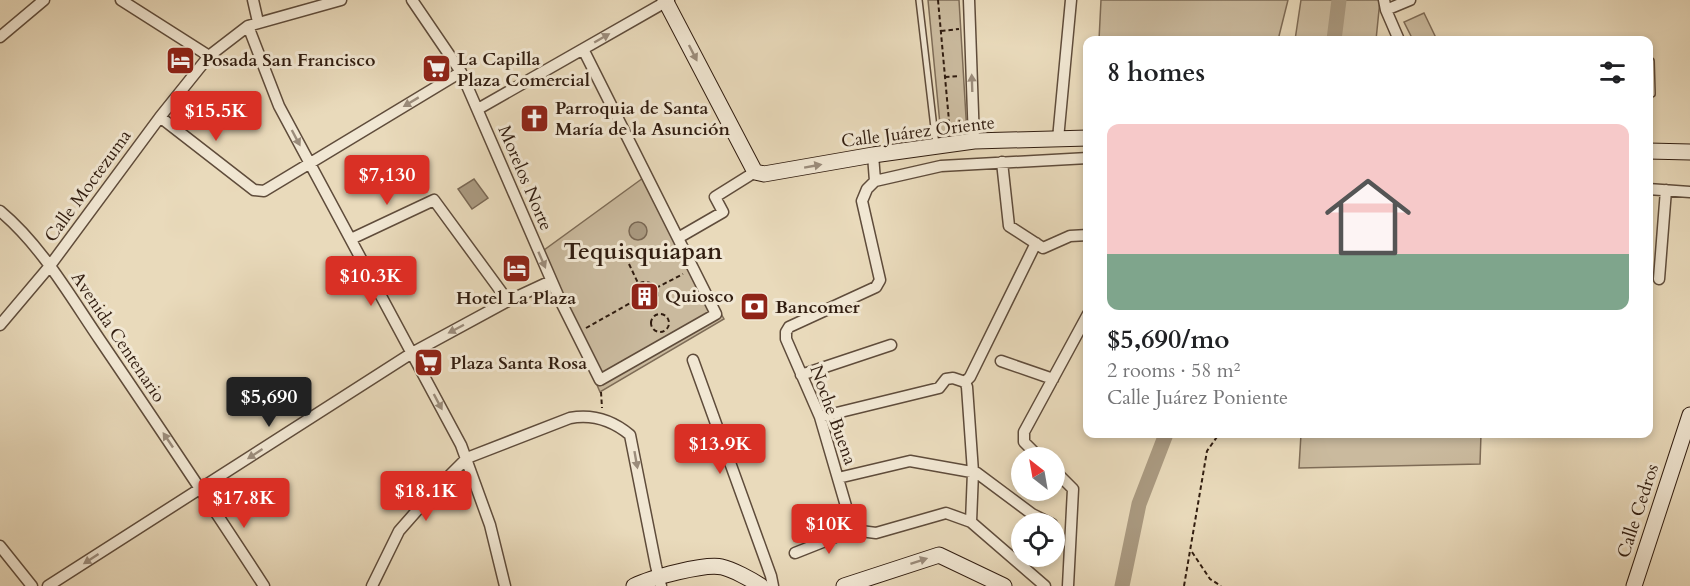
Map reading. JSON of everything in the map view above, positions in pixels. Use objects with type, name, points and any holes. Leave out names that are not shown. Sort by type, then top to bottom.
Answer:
[{"type":"street","points":[[0,37],[44,0]]},
{"type":"street","points":[[121,0],[209,56]]},
{"type":"street","points":[[253,0],[253,24],[279,106],[467,458],[490,525],[505,586]]},
{"type":"street","points":[[253,24],[341,0]]},
{"type":"street","name":"Morelos Norte","points":[[412,0],[461,72],[551,281],[600,380]]},
{"type":"street","points":[[478,109],[667,0],[755,172],[715,197],[723,212],[678,238]]},
{"type":"street","points":[[969,0],[974,141]]},
{"type":"street","points":[[1058,139],[1071,0]]},
{"type":"street","points":[[1397,36],[1385,5],[1410,0]]},
{"type":"street","name":"Calle Moctezuma","points":[[0,326],[50,267],[160,117],[209,56],[253,24]]},
{"type":"street","points":[[584,48],[716,314],[600,380]]},
{"type":"street","points":[[160,117],[258,191],[264,191],[461,72]]},
{"type":"street","name":"Calle Juárez Oriente","points":[[755,172],[764,174],[873,155],[974,141],[1083,138]]},
{"type":"street","points":[[1653,151],[1690,152]]},
{"type":"street","name":"Noche Buena","points":[[853,530],[820,417],[786,339],[786,332],[789,327],[876,287],[880,280],[862,201],[867,189],[875,181],[873,155]]},
{"type":"street","points":[[875,181],[941,166],[1083,158]]},
{"type":"street","points":[[1002,162],[1009,226],[1040,246]]},
{"type":"street","points":[[1653,189],[1690,192]]},
{"type":"street","points":[[1659,279],[1666,190]]},
{"type":"street","points":[[351,239],[434,200],[508,301]]},
{"type":"street","name":"Avenida Centenario","points":[[0,211],[14,222],[50,267],[201,488],[264,586]]},
{"type":"street","points":[[965,382],[1040,246],[1070,236],[1083,235]]},
{"type":"street","points":[[48,586],[412,353],[508,301],[551,281]]},
{"type":"street","points":[[1029,447],[1024,442],[1024,432],[1083,323]]},
{"type":"street","points":[[801,375],[891,345]]},
{"type":"street","points":[[693,360],[771,576],[772,586]]},
{"type":"street","points":[[1001,362],[1053,379]]},
{"type":"street","points":[[820,417],[939,388],[946,379],[953,378],[965,382]]},
{"type":"street","points":[[965,382],[973,472],[971,522]]},
{"type":"street","name":"Calle Cedros","points":[[1634,586],[1690,415]]},
{"type":"street","points":[[372,586],[399,531],[467,458],[570,418],[581,416],[603,418],[630,435],[660,582]]},
{"type":"street","points":[[838,478],[910,461],[973,472],[1031,513]]},
{"type":"street","points":[[1065,481],[1073,489],[1068,586]]},
{"type":"street","points":[[795,553],[853,530],[876,532],[946,513],[971,522],[1045,586]]},
{"type":"street","points":[[1065,530],[1071,533]]},
{"type":"street","points":[[0,546],[32,586]]},
{"type":"street","points":[[844,586],[939,555],[1004,586]]},
{"type":"street","points":[[634,586],[660,582],[686,569],[722,566],[760,586]]},
{"type":"lane","points":[[919,0],[943,145]]},
{"type":"path","points":[[938,0],[941,31],[943,145]]},
{"type":"path","points":[[941,31],[970,28]]},
{"type":"path","points":[[629,264],[639,284]]},
{"type":"path","points":[[656,289],[694,269]]},
{"type":"path","points":[[648,283],[656,289],[657,300],[651,306],[640,307],[634,301],[632,292],[639,284],[648,283]]},
{"type":"path","points":[[576,333],[634,301]]},
{"type":"path","points":[[651,306],[655,315]]},
{"type":"path","points":[[662,314],[669,320],[669,326],[665,331],[656,332],[652,328],[655,315],[662,314]]},
{"type":"path","points":[[600,380],[603,418]]},
{"type":"path","points":[[1184,586],[1207,451],[1216,438]]},
{"type":"path","points":[[1191,551],[1210,579],[1221,586]]},
{"type":"shaded area","points":[[928,0],[959,0],[967,134],[941,135]]},
{"type":"shaded area","points":[[1101,0],[1288,0],[1279,36],[1099,36]]},
{"type":"shaded area","points":[[1301,0],[1380,0],[1376,36],[1296,36]]},
{"type":"shaded area","points":[[1424,13],[1435,36],[1411,36],[1404,22]]},
{"type":"shaded area","points":[[643,178],[724,319],[600,392],[540,253]]},
{"type":"shaded area","points":[[474,179],[488,198],[472,209],[458,189]]},
{"type":"shaded area","points":[[634,222],[642,222],[647,227],[645,238],[634,240],[629,235],[629,227]]},
{"type":"shaded area","points":[[1301,438],[1481,438],[1480,464],[1299,468]]},
{"type":"waterway","points":[[1334,36],[1339,0]]},
{"type":"waterway","points":[[1122,586],[1139,504],[1164,438]]},
{"type":"place","name":"Posada San Francisco","points":[[181,60]]},
{"type":"place","name":"La Capilla Plaza Comercial","points":[[436,69]]},
{"type":"place","name":"Parroquia de Santa María de la Asunción","points":[[534,118]]},
{"type":"place","name":"Hotel La Plaza","points":[[516,269]]},
{"type":"place","name":"Quiosco","points":[[644,296]]},
{"type":"place","name":"Bancomer","points":[[754,307]]},
{"type":"place","name":"Plaza Santa Rosa","points":[[429,363]]},
{"type":"district","name":"Tequisquiapan","points":[[643,251]]}]
